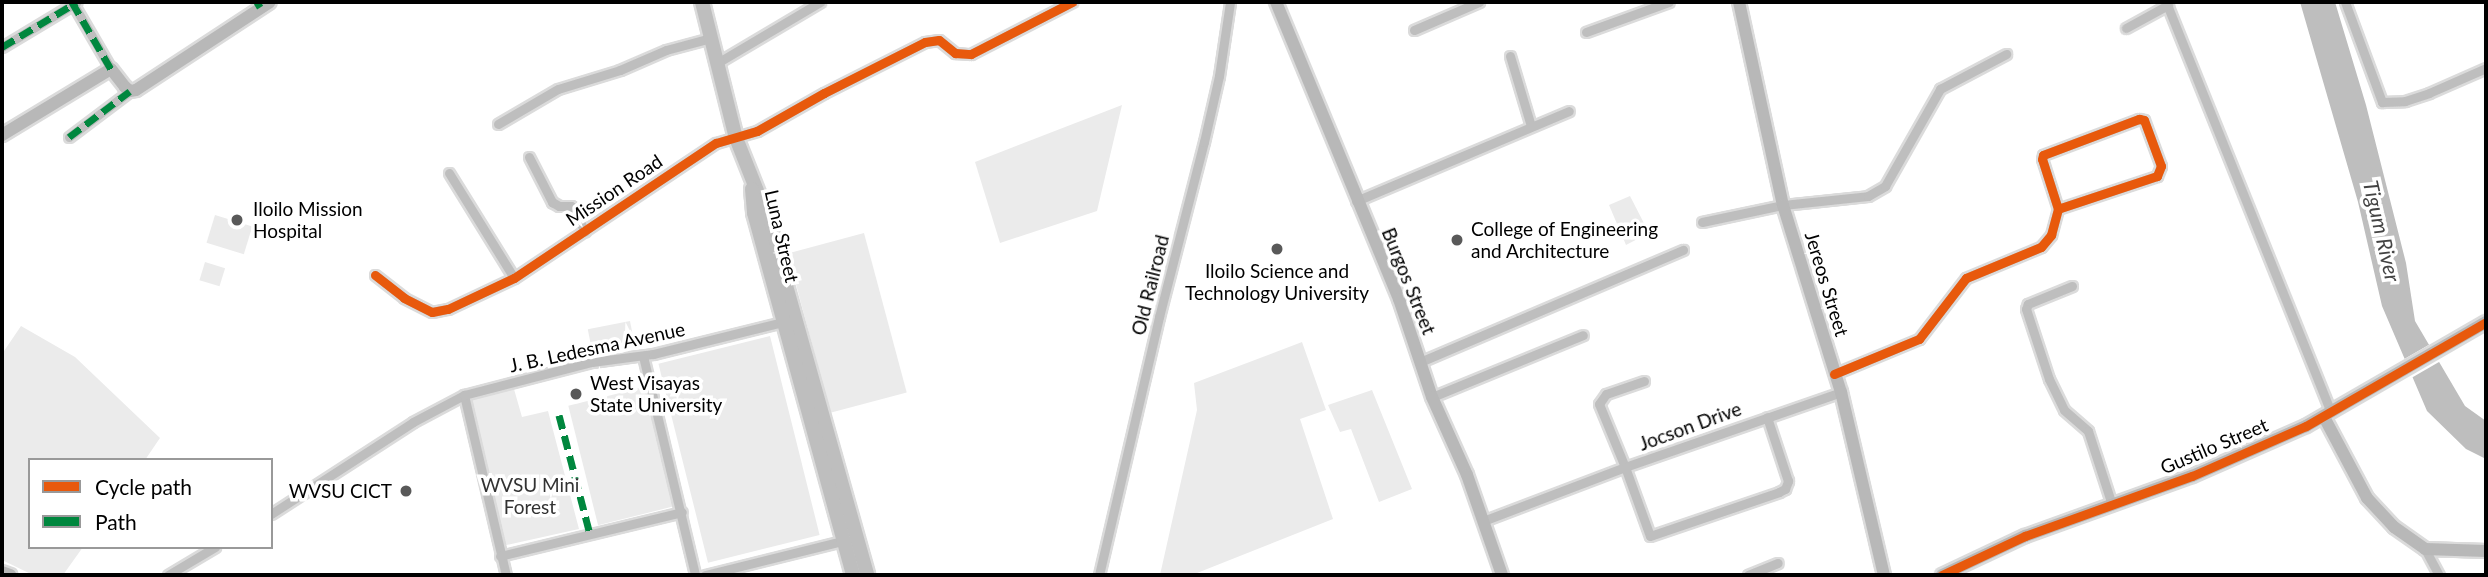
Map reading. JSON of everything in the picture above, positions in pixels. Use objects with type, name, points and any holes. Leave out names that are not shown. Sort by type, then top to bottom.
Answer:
[{"type":"main road","name":"Luna Street","points":[[702,2],[736,138],[751,181],[754,213],[789,320],[850,539],[867,575]]},
{"type":"main road","name":"Luna Street","points":[[850,539],[853,575]]},
{"type":"street","points":[[717,63],[820,2]]},
{"type":"street","name":"Mission Road","points":[[375,275],[404,298],[432,312],[448,309],[514,278],[716,143],[757,131],[824,93],[925,42],[939,40],[955,53],[971,54],[1072,2]]},
{"type":"street","name":"Old Railroad","points":[[1099,575],[1210,116],[1230,2]]},
{"type":"street","name":"Burgos Street","points":[[1276,2],[1356,201],[1399,299],[1432,397],[1467,475],[1500,574]]},
{"type":"street","points":[[1414,30],[1479,2]]},
{"type":"street","points":[[1635,2],[1640,13]]},
{"type":"street","points":[[1586,32],[1669,2]]},
{"type":"street","name":"Jereos Street","points":[[1739,2],[1783,205],[1841,392],[1884,575]]},
{"type":"street","points":[[2345,2],[2382,102],[2405,101],[2486,68]]},
{"type":"street","points":[[2,47],[74,3],[111,69],[130,91]]},
{"type":"street","points":[[2126,28],[2167,3],[2328,414],[2367,498],[2395,527],[2425,549],[2439,575]]},
{"type":"street","points":[[69,137],[130,91],[262,4]]},
{"type":"street","points":[[498,124],[558,89],[620,70],[666,50],[711,38]]},
{"type":"street","points":[[1702,222],[1783,205],[1868,196],[1885,186],[1940,89],[2007,54]]},
{"type":"street","points":[[1510,56],[1531,126]]},
{"type":"street","points":[[2,135],[111,69]]},
{"type":"street","points":[[1356,201],[1569,111]]},
{"type":"street","points":[[1834,374],[1919,339],[1966,278],[2041,247],[2050,235],[2058,209],[2043,155],[2139,119],[2144,120],[2161,166],[2157,176],[2058,209]]},
{"type":"street","points":[[529,157],[552,202],[559,206],[571,206],[585,231]]},
{"type":"street","points":[[449,173],[514,278]]},
{"type":"street","points":[[1420,362],[1684,250]]},
{"type":"street","points":[[2072,286],[2028,304],[2026,309],[2049,379],[2064,410],[2088,431],[2112,505]]},
{"type":"street","name":"J. B. Ledesma Avenue","points":[[273,513],[413,422],[464,395],[592,362],[643,356],[789,320]]},
{"type":"street","name":"Gustilo Street","points":[[1942,575],[2025,536],[2192,476],[2328,414],[2486,323]]},
{"type":"street","points":[[1432,397],[1583,335]]},
{"type":"street","points":[[643,356],[695,575]]},
{"type":"street","name":"Jocson Drive","points":[[1644,381],[1606,394],[1599,404],[1625,467],[1841,392]]},
{"type":"street","points":[[464,395],[506,575]]},
{"type":"street","points":[[1483,521],[1625,467],[1650,536],[1779,492],[1785,489],[1788,481],[1767,417]]},
{"type":"street","points":[[500,556],[682,512]]},
{"type":"street","points":[[705,575],[850,539]]},
{"type":"street","points":[[168,575],[212,549]]},
{"type":"street","points":[[2425,549],[2486,551]]},
{"type":"street","points":[[1748,575],[1778,563]]},
{"type":"street","points":[[2,572],[10,575]]},
{"type":"green space","points":[[1122,105],[1097,211],[1000,243],[975,162]]},
{"type":"green space","points":[[1630,196],[1649,233],[1626,245],[1609,205]]},
{"type":"green space","points":[[215,215],[252,226],[244,254],[207,243]]},
{"type":"green space","points":[[864,233],[907,392],[830,413],[788,253]]},
{"type":"green space","points":[[205,262],[225,268],[220,286],[199,280]]},
{"type":"green space","points":[[630,321],[634,341],[592,349],[588,329]]},
{"type":"green space","points":[[21,326],[75,357],[160,438],[146,458],[28,458],[28,549],[82,549],[63,575],[33,575],[2,560],[2,354]]},
{"type":"green space","points":[[770,336],[820,535],[708,563],[658,364]]},
{"type":"green space","points":[[1302,342],[1326,410],[1300,419],[1333,519],[1192,575],[1160,575],[1197,410],[1194,383]]},
{"type":"green space","points":[[644,387],[674,506],[598,525],[568,406]]},
{"type":"green space","name":"WVSU Mini Forest","points":[[514,389],[522,417],[548,411],[579,529],[502,546],[470,399]]},
{"type":"green space","points":[[1372,390],[1412,489],[1379,502],[1351,429],[1340,432],[1328,405]]},
{"type":"water","name":"Tigum River","points":[[2300,2],[2335,2],[2366,105],[2406,263],[2415,321],[2465,406],[2486,421],[2486,459],[2466,449],[2427,411],[2382,306],[2358,202]]},
{"type":"pier","points":[[2432,343],[2442,360],[2412,378],[2402,360]]},
{"type":"marked path","points":[[72,2],[111,69]]},
{"type":"marked path","points":[[2,47],[77,2]]},
{"type":"marked path","points":[[257,2],[260,7]]},
{"type":"marked path","points":[[69,137],[130,91]]},
{"type":"marked path","points":[[559,415],[590,534]]},
{"type":"cycle path","points":[[375,275],[404,298],[432,312],[448,309],[514,278],[716,143],[757,131],[824,93],[925,42],[939,40],[955,53],[971,54],[1072,2]]},
{"type":"cycle path","points":[[1834,374],[1919,339],[1966,278],[2041,247],[2051,235],[2058,209],[2043,155],[2139,119],[2144,120],[2161,166],[2157,176],[2058,209]]},
{"type":"cycle path","points":[[1942,575],[2025,536],[2192,476],[2306,426],[2486,322]]},
{"type":"place","name":"Iloilo Mission Hospital","points":[[237,220]]},
{"type":"place","name":"College of Engineering and Architecture","points":[[1457,240]]},
{"type":"place","name":"Iloilo Science and Technology University","points":[[1277,249]]},
{"type":"place","name":"West Visayas State University","points":[[576,394]]},
{"type":"place","name":"WVSU CICT","points":[[406,491]]}]
